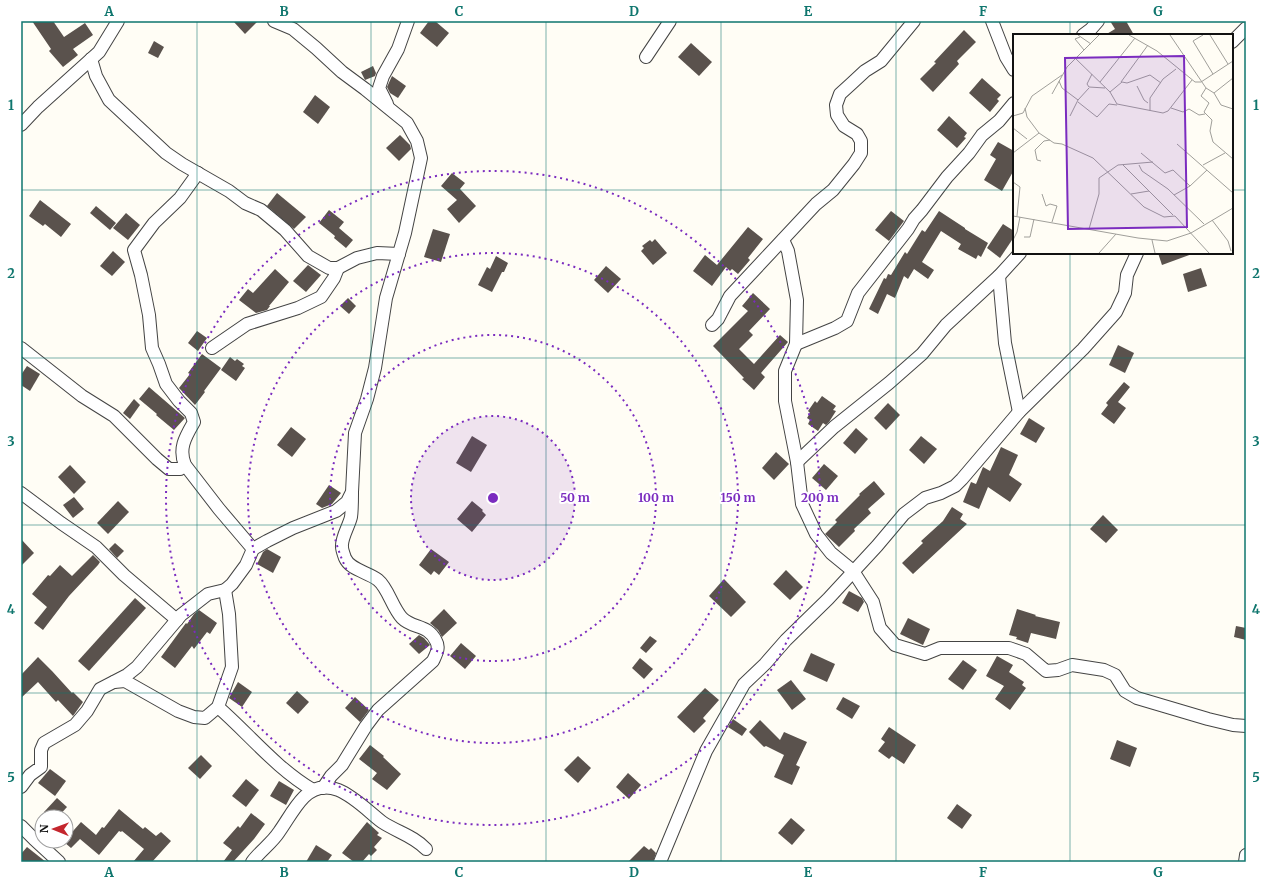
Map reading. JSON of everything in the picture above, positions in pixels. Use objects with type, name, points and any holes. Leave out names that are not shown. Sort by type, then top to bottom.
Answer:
[{"type":"street","points":[[21,126],[38,107],[99,52],[118,21]]},
{"type":"street","points":[[252,862],[278,834],[304,797],[318,789],[342,765],[366,726],[378,710],[433,661],[438,650],[437,642],[431,634],[423,627],[410,625],[402,618],[388,596],[383,584],[374,577],[353,567],[346,560],[342,546],[351,516],[355,433],[368,399],[375,368],[386,298],[399,254],[421,158],[417,141],[407,123],[389,107],[342,72],[293,29],[274,21]]},
{"type":"street","points":[[389,107],[379,88],[383,76],[398,49],[408,21]]},
{"type":"street","points":[[646,57],[670,21]]},
{"type":"street","points":[[712,325],[718,319],[730,296],[816,204],[833,190],[862,153],[861,141],[857,134],[844,126],[837,115],[836,105],[840,94],[865,72],[881,61],[914,21]]},
{"type":"street","points":[[992,21],[1006,57],[1013,68]]},
{"type":"street","points":[[1084,34],[1098,21]]},
{"type":"street","points":[[1233,41],[1246,28]]},
{"type":"street","points":[[91,59],[96,76],[109,100],[166,153],[229,191],[245,204],[261,210],[285,230],[308,256],[330,268],[338,268],[358,258],[376,253],[399,254]]},
{"type":"street","points":[[796,344],[835,328],[847,321],[858,293],[908,229],[936,190],[969,153],[982,135],[999,121],[1013,103]]},
{"type":"street","points":[[198,173],[180,198],[154,223],[134,250],[149,315],[152,348],[160,364],[166,384],[179,401],[191,413],[194,422],[184,439],[182,458],[185,465],[219,509],[253,549]]},
{"type":"street","points":[[783,240],[788,251],[797,300],[796,344],[785,371],[785,401],[797,462],[802,504],[816,534],[831,553],[853,571],[873,602],[880,628],[895,645],[925,654],[940,648],[1009,648],[1026,654],[1046,671],[1058,670],[1072,665],[1104,670],[1115,675],[1125,691],[1137,698],[1208,719],[1232,725],[1246,726]]},
{"type":"street","points":[[797,462],[834,427],[889,383],[922,354],[946,325],[1019,254]]},
{"type":"street","points":[[660,862],[706,751],[744,684],[877,546],[896,523],[915,505],[925,498],[941,493],[955,486],[962,479],[1019,412],[1083,348],[1116,312],[1125,293],[1127,275],[1137,254]]},
{"type":"street","points":[[212,348],[247,324],[298,308],[321,297],[334,278],[338,268]]},
{"type":"street","points":[[998,276],[1005,343],[1019,412]]},
{"type":"street","points":[[21,348],[82,396],[114,416],[169,469],[180,468],[185,465]]},
{"type":"street","points":[[21,787],[30,775],[40,768],[41,750],[44,743],[75,725],[87,711],[100,689],[127,675],[137,667],[181,615],[208,594],[226,590],[246,565],[253,549],[294,528],[336,510],[346,502],[352,492]]},
{"type":"street","points":[[21,493],[96,547],[124,575],[177,620]]},
{"type":"street","points":[[112,682],[125,681],[172,708],[194,717],[205,718],[218,707],[232,666],[226,590]]},
{"type":"street","points":[[218,707],[301,782],[318,789],[332,788],[345,793],[383,823],[419,841],[426,849]]},
{"type":"street","points":[[21,826],[59,862]]},
{"type":"street","points":[[1245,862],[1246,855]]},
{"type":"building","points":[[32,21],[53,21],[64,37],[85,23],[93,35],[73,49],[78,55],[63,67],[49,51],[51,49]]},
{"type":"building","points":[[233,21],[258,21],[245,34]]},
{"type":"building","points":[[429,21],[435,21],[449,33],[437,47],[420,33]]},
{"type":"building","points":[[1110,21],[1126,21],[1133,34],[1107,34],[1115,29]]},
{"type":"building","points":[[964,30],[976,42],[957,61],[959,64],[933,92],[920,79],[936,63],[934,62]]},
{"type":"building","points":[[154,41],[164,47],[158,58],[148,53]]},
{"type":"building","points":[[691,43],[712,62],[699,76],[678,57]]},
{"type":"building","points":[[373,66],[376,73],[375,76],[365,80],[361,72]]},
{"type":"building","points":[[392,76],[406,86],[398,98],[390,93],[387,87]]},
{"type":"building","points":[[982,78],[1001,95],[997,99],[999,101],[990,112],[969,93]]},
{"type":"building","points":[[315,95],[330,107],[318,124],[303,112]]},
{"type":"building","points":[[949,116],[967,133],[964,137],[966,138],[957,148],[937,130]]},
{"type":"building","points":[[400,135],[410,145],[411,149],[399,161],[386,148]]},
{"type":"building","points":[[998,142],[1013,150],[1013,172],[1002,191],[984,180],[996,159],[990,155]]},
{"type":"building","points":[[452,173],[465,183],[460,189],[476,206],[459,223],[447,209],[457,200],[441,186]]},
{"type":"building","points":[[277,193],[306,217],[294,229],[267,206]]},
{"type":"building","points":[[40,200],[71,224],[61,237],[45,224],[43,226],[29,216]]},
{"type":"building","points":[[96,206],[116,223],[110,230],[90,213]]},
{"type":"building","points":[[329,210],[344,222],[339,228],[353,240],[346,248],[334,238],[335,236],[319,223]]},
{"type":"building","points":[[891,211],[904,221],[889,241],[875,230]]},
{"type":"building","points":[[939,211],[988,243],[981,257],[978,255],[976,259],[958,249],[961,244],[941,231],[922,262],[934,270],[928,279],[914,269],[908,279],[904,276],[895,298],[887,294],[878,314],[869,309],[884,278],[886,279],[888,274],[891,275],[905,252],[907,254],[922,230],[925,232]]},
{"type":"building","points":[[126,213],[140,225],[128,240],[113,228]]},
{"type":"building","points":[[1003,224],[1013,230],[1013,238],[1000,258],[987,248]]},
{"type":"building","points":[[748,227],[763,239],[748,258],[750,260],[738,274],[732,269],[730,271],[726,267],[712,286],[693,271],[705,255],[717,265]]},
{"type":"building","points":[[433,229],[450,234],[441,262],[424,257]]},
{"type":"building","points":[[655,239],[667,253],[653,265],[641,251],[644,248],[642,246],[650,240],[652,242]]},
{"type":"building","points":[[113,251],[125,262],[112,276],[100,266]]},
{"type":"building","points":[[1158,254],[1192,254],[1162,265]]},
{"type":"building","points":[[496,256],[508,263],[492,292],[478,285],[487,267],[490,269]]},
{"type":"building","points":[[308,265],[321,275],[306,292],[293,281]]},
{"type":"building","points":[[606,266],[621,279],[608,293],[594,280]]},
{"type":"building","points":[[1201,268],[1207,286],[1188,292],[1183,274]]},
{"type":"building","points":[[275,269],[289,282],[267,310],[256,313],[239,300],[248,289],[253,293]]},
{"type":"building","points":[[753,293],[770,309],[749,331],[753,335],[739,349],[754,364],[780,335],[788,342],[761,373],[765,377],[754,390],[742,379],[744,378],[713,346],[748,311],[742,306]]},
{"type":"building","points":[[348,298],[356,306],[349,314],[340,306]]},
{"type":"building","points":[[197,331],[207,338],[198,351],[188,343]]},
{"type":"building","points":[[1118,345],[1134,353],[1125,373],[1109,365]]},
{"type":"building","points":[[202,354],[221,368],[195,405],[179,388],[190,374],[188,373]]},
{"type":"building","points":[[230,357],[235,361],[237,359],[244,364],[242,366],[245,368],[236,381],[221,370]]},
{"type":"building","points":[[27,366],[40,374],[30,391],[21,385],[21,375]]},
{"type":"building","points":[[1124,382],[1130,387],[1118,402],[1126,408],[1114,424],[1101,414],[1108,405],[1106,403]]},
{"type":"building","points":[[149,387],[185,418],[174,430],[139,399]]},
{"type":"building","points":[[822,396],[836,406],[833,410],[836,411],[829,422],[826,425],[823,423],[818,431],[808,424],[810,420],[807,418],[810,413],[808,411],[815,401],[817,403]]},
{"type":"building","points":[[134,399],[140,405],[130,419],[123,413]]},
{"type":"building","points":[[888,403],[900,415],[886,430],[874,418]]},
{"type":"building","points":[[1029,418],[1045,428],[1036,443],[1020,434]]},
{"type":"building","points":[[291,427],[306,439],[292,457],[277,445]]},
{"type":"building","points":[[856,428],[868,439],[855,454],[843,443]]},
{"type":"building","points":[[472,436],[487,445],[471,472],[456,463]]},
{"type":"building","points":[[921,436],[937,449],[924,464],[909,450]]},
{"type":"building","points":[[1001,447],[1018,455],[1009,475],[1022,484],[1010,502],[988,487],[979,509],[963,502],[971,482],[976,484],[983,467],[990,471]]},
{"type":"building","points":[[776,452],[789,464],[774,480],[762,468]]},
{"type":"building","points":[[824,464],[838,476],[826,490],[812,478]]},
{"type":"building","points":[[70,465],[86,482],[74,494],[58,477]]},
{"type":"building","points":[[874,481],[885,494],[868,509],[871,513],[854,529],[855,531],[839,547],[825,534],[837,522],[835,520],[860,495],[859,494]]},
{"type":"building","points":[[329,485],[341,493],[332,504],[322,508],[316,504]]},
{"type":"building","points":[[74,497],[84,509],[73,518],[63,505]]},
{"type":"building","points":[[118,501],[129,512],[108,534],[97,523]]},
{"type":"building","points":[[472,501],[483,510],[482,511],[486,515],[472,532],[457,519]]},
{"type":"building","points":[[952,507],[963,514],[960,519],[967,524],[913,574],[902,563],[923,543],[921,541],[943,521]]},
{"type":"building","points":[[1103,515],[1118,530],[1106,543],[1090,529]]},
{"type":"building","points":[[21,539],[34,553],[21,566]]},
{"type":"building","points":[[115,543],[124,551],[117,558],[109,549]]},
{"type":"building","points":[[267,549],[281,557],[273,573],[257,564],[263,552]]},
{"type":"building","points":[[431,549],[449,562],[439,575],[434,571],[431,575],[419,565]]},
{"type":"building","points":[[93,555],[100,562],[98,565],[69,596],[43,630],[34,623],[47,607],[32,594],[48,575],[50,576],[60,565],[72,576]]},
{"type":"building","points":[[786,570],[803,587],[790,600],[773,584]]},
{"type":"building","points":[[724,579],[746,602],[731,617],[709,596]]},
{"type":"building","points":[[849,591],[862,598],[864,602],[858,612],[842,603]]},
{"type":"building","points":[[135,598],[146,608],[89,671],[78,661]]},
{"type":"building","points":[[444,609],[457,623],[442,637],[438,630],[430,623]]},
{"type":"building","points":[[1017,609],[1036,615],[1035,616],[1060,622],[1056,639],[1031,633],[1028,643],[1016,639],[1017,637],[1009,635]]},
{"type":"building","points":[[199,610],[217,623],[210,634],[207,632],[194,649],[192,646],[175,668],[161,657],[186,623],[187,624]]},
{"type":"building","points":[[908,618],[930,629],[923,645],[900,634]]},
{"type":"building","points":[[1236,626],[1246,628],[1246,640],[1234,637]]},
{"type":"building","points":[[419,635],[430,645],[419,654],[409,644]]},
{"type":"building","points":[[650,636],[657,641],[646,653],[640,648]]},
{"type":"building","points":[[461,643],[476,656],[465,669],[450,656]]},
{"type":"building","points":[[811,653],[835,664],[827,682],[803,671]]},
{"type":"building","points":[[997,656],[1013,665],[1009,672],[1024,682],[1022,685],[1026,688],[1010,710],[995,699],[1004,686],[986,676]]},
{"type":"building","points":[[38,657],[72,693],[73,692],[83,702],[73,716],[58,700],[56,702],[38,682],[21,698],[21,675]]},
{"type":"building","points":[[640,658],[653,669],[644,679],[632,668]]},
{"type":"building","points":[[963,660],[977,670],[963,690],[948,679]]},
{"type":"building","points":[[791,680],[806,699],[792,710],[777,690]]},
{"type":"building","points":[[238,682],[252,692],[242,707],[229,698]]},
{"type":"building","points":[[705,688],[719,700],[703,718],[706,721],[694,733],[677,717]]},
{"type":"building","points":[[297,691],[309,702],[298,714],[286,703]]},
{"type":"building","points":[[355,697],[369,710],[360,722],[345,708]]},
{"type":"building","points":[[843,697],[860,706],[852,719],[836,709]]},
{"type":"building","points":[[733,719],[747,729],[742,736],[728,727]]},
{"type":"building","points":[[760,720],[780,740],[784,732],[807,742],[796,765],[800,767],[792,785],[774,777],[784,755],[766,746],[764,747],[749,732]]},
{"type":"building","points":[[889,727],[916,745],[904,764],[892,756],[889,759],[878,751],[885,742],[881,739]]},
{"type":"building","points":[[1117,740],[1137,748],[1130,767],[1110,759]]},
{"type":"building","points":[[370,745],[384,756],[383,757],[401,774],[387,790],[372,779],[377,773],[359,759]]},
{"type":"building","points":[[201,755],[212,766],[200,779],[188,768]]},
{"type":"building","points":[[578,756],[591,768],[578,783],[564,770]]},
{"type":"building","points":[[50,769],[66,781],[55,796],[38,783]]},
{"type":"building","points":[[628,773],[641,785],[629,799],[616,787]]},
{"type":"building","points":[[246,779],[259,790],[246,807],[232,796]]},
{"type":"building","points":[[279,781],[294,790],[286,805],[270,796]]},
{"type":"building","points":[[57,798],[67,807],[65,809],[47,809]]},
{"type":"building","points":[[957,804],[972,815],[962,829],[947,818]]},
{"type":"building","points":[[119,809],[143,829],[145,827],[156,836],[161,832],[171,841],[152,862],[133,862],[144,849],[122,831],[119,831],[99,855],[80,839],[74,845],[74,830],[81,822],[96,835],[102,827],[104,828]]},
{"type":"building","points":[[251,813],[265,824],[254,839],[233,862],[223,862],[232,850],[223,843],[238,826],[240,828]]},
{"type":"building","points":[[791,818],[805,830],[792,845],[778,833]]},
{"type":"building","points":[[367,822],[379,833],[377,835],[382,838],[374,847],[377,850],[371,856],[369,854],[362,862],[354,862],[342,853]]},
{"type":"building","points":[[316,845],[332,855],[327,862],[306,862]]},
{"type":"building","points":[[644,846],[649,850],[651,848],[656,853],[653,862],[628,862]]},
{"type":"building","points":[[27,847],[46,862],[21,862],[21,854]]}]
